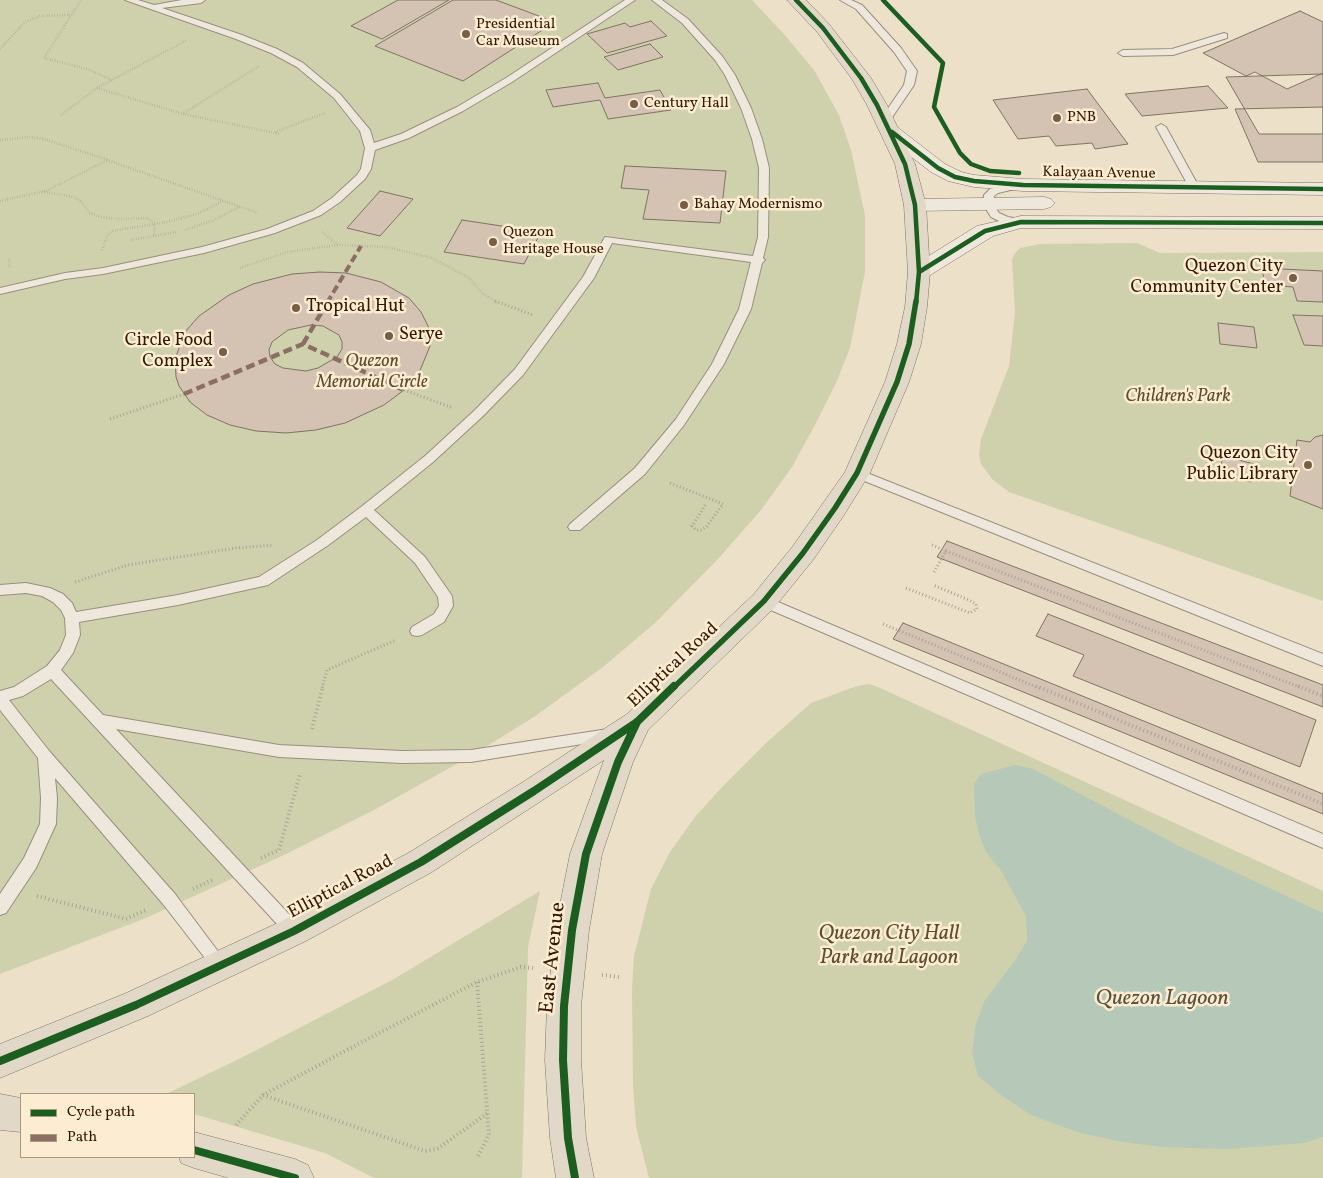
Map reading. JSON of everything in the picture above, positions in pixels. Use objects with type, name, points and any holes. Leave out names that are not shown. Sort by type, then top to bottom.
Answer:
[{"type":"main road","name":"Elliptical Road","points":[[0,1061],[127,1009],[294,931],[421,862],[534,791],[628,728],[764,602],[830,516],[856,472],[897,382],[903,363],[916,308],[919,272],[915,204],[905,164],[888,125],[865,84],[842,52],[796,0]]},
{"type":"main road","name":"Kalayaan Avenue","points":[[888,125],[938,168],[955,177],[1020,203],[1323,224]]},
{"type":"main road","name":"Kalayaan Avenue","points":[[919,272],[985,231],[1020,203],[1194,187],[1323,189]]},
{"type":"main road","name":"Kalayaan Avenue","points":[[915,204],[1020,203],[1323,206]]},
{"type":"main road","name":"East Avenue","points":[[575,1178],[568,1138],[562,1060],[567,972],[577,895],[586,854],[628,728]]},
{"type":"main road","points":[[0,1112],[20,1115]]},
{"type":"main road","points":[[195,1150],[296,1178]]},
{"type":"lane","points":[[0,291],[65,276],[103,271],[204,250],[289,224],[336,200],[362,177],[370,159],[370,148],[365,130],[345,104],[309,72],[280,54],[212,27],[129,0]]},
{"type":"lane","points":[[153,7],[201,0]]},
{"type":"lane","points":[[370,148],[405,136],[460,109],[544,58],[631,0]]},
{"type":"lane","points":[[575,527],[640,471],[680,422],[718,364],[745,309],[764,237],[764,168],[757,139],[746,108],[730,75],[719,58],[685,21],[656,0]]},
{"type":"lane","points":[[844,0],[859,6],[898,50],[912,71],[910,85],[888,125]]},
{"type":"lane","points":[[1123,53],[1173,52],[1224,36]]},
{"type":"lane","points":[[1161,128],[1194,187]]},
{"type":"lane","points":[[72,618],[178,600],[264,581],[322,543],[429,459],[476,416],[519,372],[588,278],[609,239],[759,260]]},
{"type":"lane","points":[[856,472],[1323,660]]},
{"type":"lane","points":[[366,510],[420,560],[445,596],[446,606],[439,618],[417,631]]},
{"type":"lane","points":[[0,590],[26,588],[45,592],[58,598],[67,607],[72,618],[73,635],[66,653],[52,670],[18,692],[0,698],[42,752],[169,899],[222,966]]},
{"type":"lane","points":[[764,602],[1323,841]]},
{"type":"lane","points":[[52,670],[294,931]]},
{"type":"lane","points":[[98,720],[279,751],[402,757],[471,756],[628,728]]},
{"type":"lane","points":[[0,908],[14,890],[34,856],[48,824],[49,798],[42,752]]},
{"type":"path","points":[[81,0],[44,58],[86,69],[112,80]]},
{"type":"path","points":[[0,49],[25,22],[40,16],[71,15]]},
{"type":"path","points":[[61,115],[97,88],[212,27]]},
{"type":"path","points":[[183,114],[280,54]]},
{"type":"path","points":[[97,88],[183,114],[280,134]]},
{"type":"path","points":[[274,133],[345,104]]},
{"type":"path","points":[[0,140],[30,137],[86,151],[289,224]]},
{"type":"path","points":[[0,201],[42,192],[107,160]]},
{"type":"path","points":[[42,192],[70,196],[80,200],[90,213],[100,218],[120,220],[147,218],[155,224]]},
{"type":"path","points":[[112,231],[155,224],[197,214],[224,201]]},
{"type":"path","points":[[131,240],[187,230],[214,220],[240,207]]},
{"type":"path","points":[[304,218],[338,245]]},
{"type":"path","points":[[154,236],[155,224]]},
{"type":"path","points":[[240,268],[288,252],[338,245],[387,247],[432,258],[468,277],[482,293],[498,303],[532,315],[558,318]]},
{"type":"path","points":[[404,390],[476,416]]},
{"type":"path","points":[[110,420],[184,394]]},
{"type":"path","points":[[670,483],[723,504],[707,526],[702,530],[696,530],[692,526],[706,504]]},
{"type":"path","points":[[45,592],[128,565],[236,548],[322,543]]},
{"type":"path","points":[[932,545],[1323,696]]},
{"type":"path","points":[[934,572],[946,551]]},
{"type":"path","points":[[906,588],[970,613],[977,610],[976,604],[969,600],[933,585]]},
{"type":"path","points":[[883,624],[1323,804]]},
{"type":"path","points":[[14,890],[126,919],[279,850],[327,670],[417,631]]},
{"type":"path","points":[[236,1126],[263,1095],[477,982],[521,967],[619,977]]},
{"type":"path","points":[[476,1158],[490,1134],[477,982]]},
{"type":"path","points":[[263,1095],[425,1151],[437,1149],[488,1113]]},
{"type":"green space","name":"Quezon Memorial Circle","points":[[0,0],[752,0],[814,70],[839,115],[851,150],[865,215],[865,272],[850,348],[836,383],[792,467],[761,510],[718,559],[655,623],[603,667],[534,717],[471,756],[376,809],[284,855],[146,918],[0,974]]},
{"type":"green space","name":"Children's Park","points":[[1137,243],[1160,253],[1323,252],[1323,601],[1009,492],[992,479],[981,464],[979,455],[981,439],[1009,366],[1015,313],[1012,260],[1015,253],[1020,248],[1040,244]]},
{"type":"green space","name":"Quezon City Hall Park and Lagoon","points":[[868,684],[1323,891],[1323,1178],[649,1178],[636,1127],[633,1085],[632,989],[634,956],[651,889],[670,852],[695,817],[765,744],[811,703],[854,687]]},
{"type":"green space","points":[[540,891],[528,947],[522,1178],[374,1178],[325,1153],[195,1114],[195,1093],[168,1093],[241,1058],[394,979]]},
{"type":"water","name":"Quezon Lagoon","points":[[1015,765],[1033,769],[1181,847],[1323,913],[1323,1137],[1304,1143],[1228,1149],[1162,1147],[1123,1142],[1080,1133],[1031,1115],[1001,1095],[978,1076],[972,1052],[976,1024],[985,1000],[1014,962],[1027,941],[1026,916],[1000,869],[986,852],[979,834],[975,816],[974,784],[981,774]]},
{"type":"building","points":[[398,0],[449,0],[382,39],[351,26]]},
{"type":"building","name":"Presidential Car Museum","points":[[453,0],[496,0],[555,22],[463,81],[375,46]]},
{"type":"building","points":[[1300,11],[1323,22],[1323,73],[1287,89],[1255,72],[1246,76],[1203,53]]},
{"type":"building","points":[[651,21],[667,36],[607,53],[587,34],[625,23],[630,27]]},
{"type":"building","points":[[650,44],[663,57],[618,70],[604,57]]},
{"type":"building","points":[[1323,74],[1323,134],[1259,134],[1226,77]]},
{"type":"building","name":"Century Hall","points":[[598,83],[605,98],[660,90],[671,110],[608,119],[600,100],[553,107],[546,90]]},
{"type":"building","points":[[1208,86],[1228,108],[1142,116],[1125,94]]},
{"type":"building","name":"PNB","points":[[1087,89],[1128,144],[1095,149],[1092,143],[1056,146],[1049,136],[1018,139],[993,100]]},
{"type":"building","points":[[1323,107],[1323,162],[1258,162],[1235,109]]},
{"type":"building","name":"Bahay Modernismo","points":[[625,166],[726,171],[720,223],[643,219],[649,190],[621,188]]},
{"type":"building","points":[[380,191],[413,199],[380,236],[347,228]]},
{"type":"building","name":"Quezon Heritage House","points":[[462,220],[541,232],[524,264],[444,252]]},
{"type":"building","name":"Quezon City Community Center","points":[[1261,268],[1323,271],[1323,302],[1297,301],[1293,287],[1266,285]]},
{"type":"building","name":"Circle Food Complex","points":[[346,273],[381,282],[409,298],[421,312],[429,328],[430,346],[419,373],[404,390],[384,405],[345,423],[316,430],[286,433],[256,431],[230,425],[207,415],[190,402],[179,386],[176,377],[175,359],[185,332],[199,316],[229,295],[253,284],[292,274]],"holes":[[[311,325],[323,326],[339,335],[342,349],[337,357],[318,368],[306,371],[283,368],[275,364],[270,357],[269,350],[272,342],[288,330]]]},
{"type":"building","points":[[1293,315],[1323,316],[1323,346],[1304,345]]},
{"type":"building","points":[[1218,323],[1254,327],[1257,348],[1220,344]]},
{"type":"building","name":"Quezon City Public Library","points":[[1323,435],[1323,509],[1290,496],[1297,440],[1310,442],[1315,437]]},
{"type":"building","points":[[1223,456],[1254,464],[1251,482],[1219,474]]},
{"type":"building","points":[[947,541],[1323,685],[1323,707],[937,557]]},
{"type":"building","points":[[1048,614],[1316,720],[1300,767],[1073,676],[1084,655],[1036,636]]},
{"type":"building","points":[[903,623],[1323,794],[1323,814],[893,639]]},
{"type":"marked path","points":[[303,344],[361,246]]},
{"type":"marked path","points":[[184,394],[303,344],[404,390]]},
{"type":"cycle path","points":[[0,1061],[136,1005],[294,931],[421,862],[534,791],[637,722],[764,601],[803,553],[857,473],[897,382],[909,344],[916,307],[919,272],[915,205],[905,164],[877,105],[861,78],[823,28],[796,0]]},
{"type":"cycle path","points":[[883,0],[943,63],[934,107],[960,153],[971,164],[990,171],[1019,173]]},
{"type":"cycle path","points":[[892,132],[938,168],[955,177],[974,181],[1023,185],[1323,189]]},
{"type":"cycle path","points":[[919,272],[985,231],[1021,222],[1323,223]]},
{"type":"cycle path","points":[[575,1178],[568,1138],[563,1060],[564,1006],[572,930],[586,854],[618,762],[637,722]]},
{"type":"cycle path","points":[[195,1150],[295,1178]]},
{"type":"place","name":"Presidential Car Museum","points":[[466,34]]},
{"type":"place","name":"Century Hall","points":[[634,104]]},
{"type":"place","name":"PNB","points":[[1057,118]]},
{"type":"place","name":"Bahay Modernismo","points":[[684,205]]},
{"type":"place","name":"Quezon Heritage House","points":[[493,242]]},
{"type":"place","name":"Quezon City Community Center","points":[[1293,278]]},
{"type":"place","name":"Tropical Hut","points":[[296,308]]},
{"type":"place","name":"Serye","points":[[389,336]]},
{"type":"place","name":"Circle Food Complex","points":[[223,352]]},
{"type":"place","name":"Quezon City Public Library","points":[[1308,465]]}]
